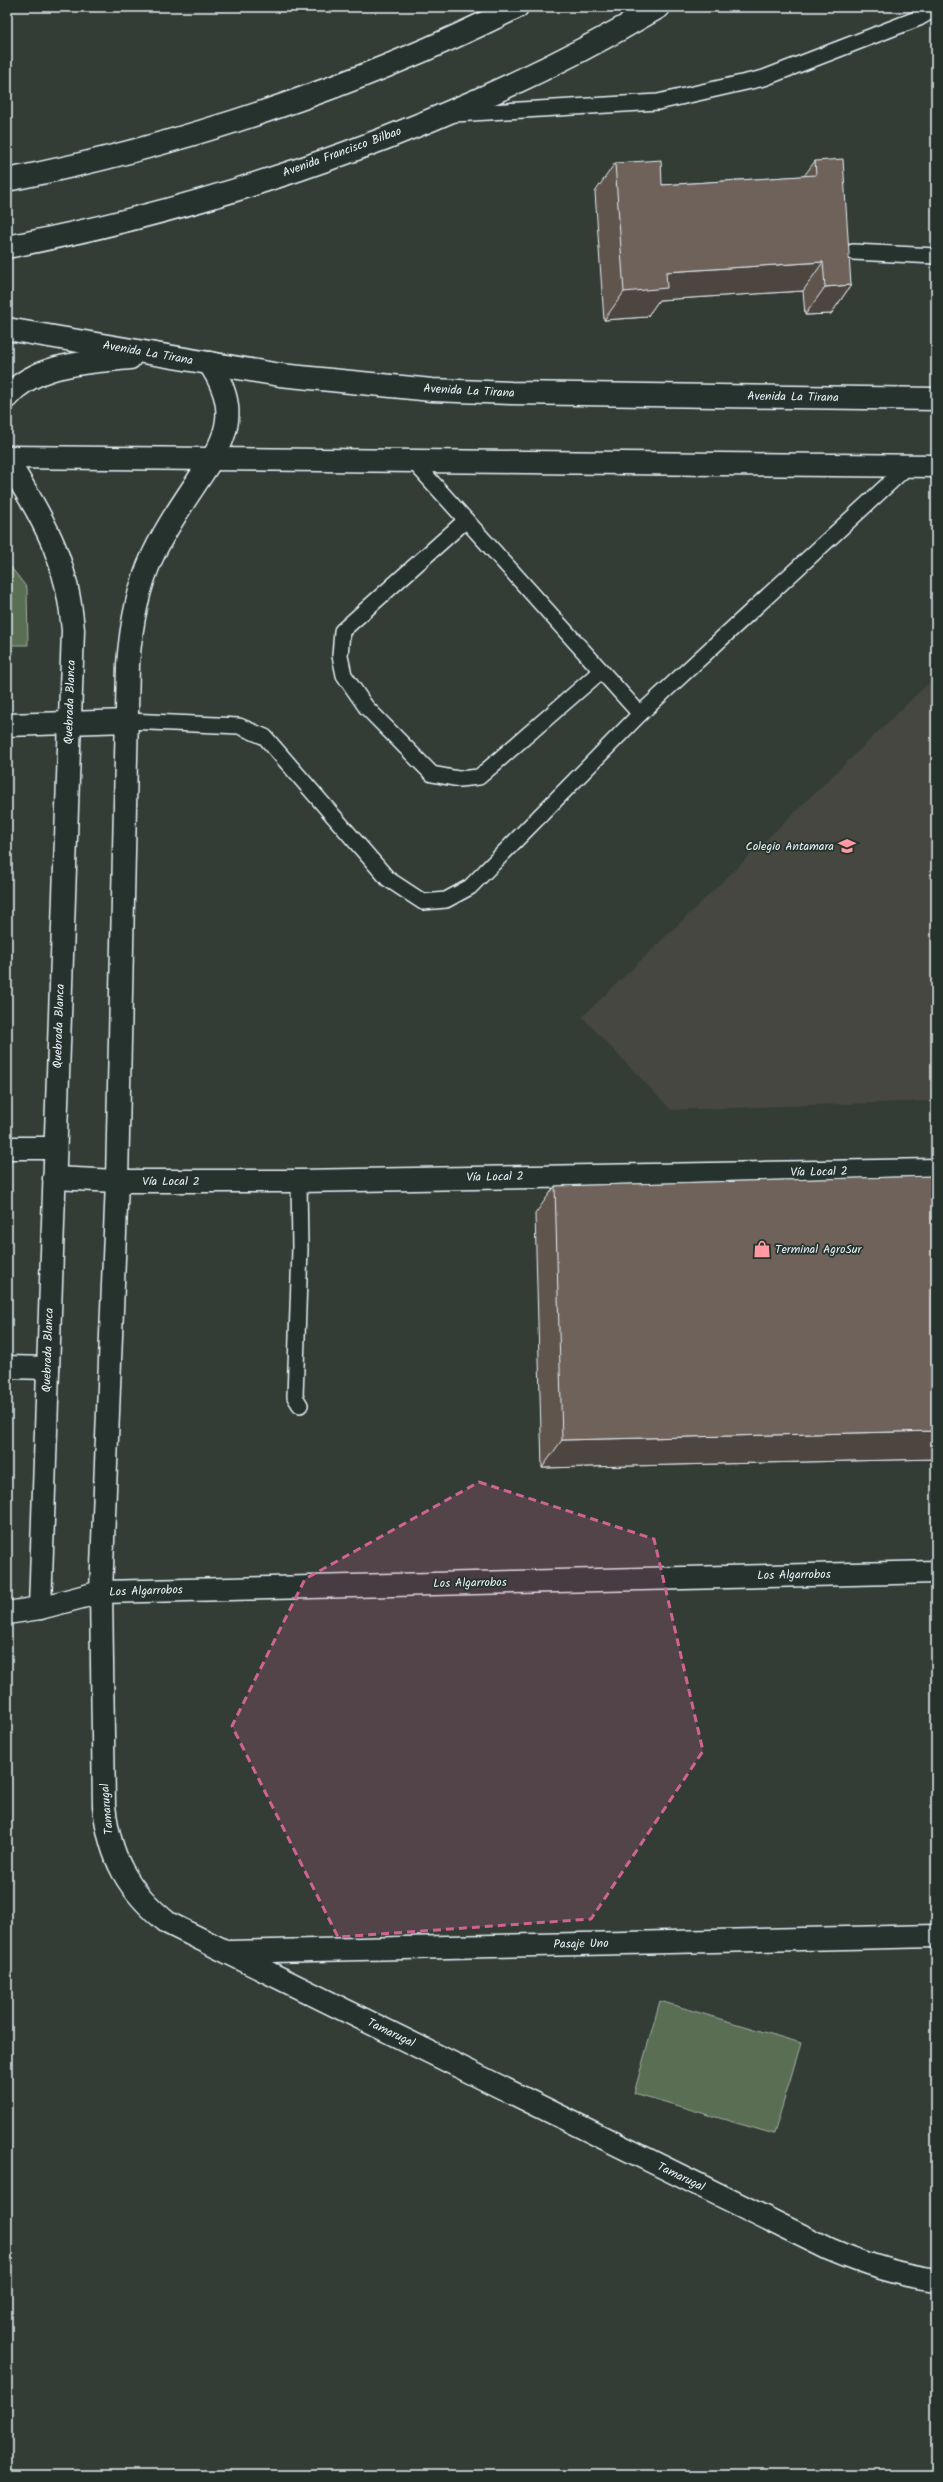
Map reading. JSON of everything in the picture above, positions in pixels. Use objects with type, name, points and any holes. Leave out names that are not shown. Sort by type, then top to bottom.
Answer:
[{"type":"main road","points":[[8,174],[110,156],[207,129],[304,96],[399,60],[517,7]]},
{"type":"main road","name":"Avenida Francisco Bilbao","points":[[7,247],[136,218],[239,188],[342,153],[443,114],[548,66],[659,7]]},
{"type":"main road","name":"Avenida La Tirana","points":[[7,329],[158,355],[324,380],[432,390],[511,393],[936,399]]},
{"type":"main road","points":[[7,397],[28,379],[44,372],[97,361],[158,355]]},
{"type":"main road","points":[[101,1592],[117,1181],[131,627],[140,591],[153,555],[221,445],[228,413],[226,395],[219,378],[209,363]]},
{"type":"main road","points":[[7,458],[936,466]]},
{"type":"main road","name":"Quebrada Blanca","points":[[7,458],[45,523],[57,548],[65,574],[73,630],[40,1608]]},
{"type":"main road","points":[[7,725],[128,721]]},
{"type":"main road","points":[[7,1148],[55,1148]]},
{"type":"main road","name":"Vía Local 2","points":[[54,1178],[117,1181],[299,1180],[936,1170]]},
{"type":"main road","points":[[7,1368],[48,1368]]},
{"type":"main road","name":"Los Algarrobos","points":[[7,1613],[40,1608],[101,1592],[936,1572]]},
{"type":"main road","name":"Tamarugal","points":[[101,1592],[104,1806],[107,1830],[114,1854],[125,1876],[151,1910],[168,1923],[829,2249],[870,2266],[911,2277],[936,2280]]},
{"type":"main road","name":"Pasaje Uno","points":[[226,1952],[936,1936]]},
{"type":"lane","points":[[443,114],[658,102],[764,78],[915,12],[936,8]]},
{"type":"lane","points":[[853,252],[936,256]]},
{"type":"lane","points":[[414,462],[640,714]]},
{"type":"lane","points":[[128,721],[239,726],[265,737],[388,879],[423,902],[446,900],[470,887],[640,714],[908,466]]},
{"type":"lane","points":[[466,520],[342,631],[340,656],[344,675],[366,708],[432,774],[459,779],[479,777],[601,671]]},
{"type":"lane","points":[[299,1180],[300,1249],[295,1397],[300,1405]]},
{"type":"highlighted area","points":[[479,1482],[654,1539],[703,1751],[591,1919],[338,1937],[232,1726],[305,1579]]},
{"type":"shaded area","name":"Colegio Antamara","points":[[936,676],[936,1101],[671,1110],[582,1017]]},
{"type":"green space","points":[[7,562],[27,588],[28,645],[7,645]]},
{"type":"green space","points":[[660,2001],[801,2043],[774,2134],[634,2093]]},
{"type":"building","points":[[843,159],[851,285],[825,287],[823,262],[666,272],[667,288],[624,292],[615,163],[661,160],[662,185],[816,175],[815,161]]},
{"type":"building","points":[[936,1176],[936,1431],[562,1440],[555,1186]]},
{"type":"place","name":"Colegio Antamara","points":[[847,846]]},
{"type":"place","name":"Terminal AgroSur","points":[[762,1249]]}]
